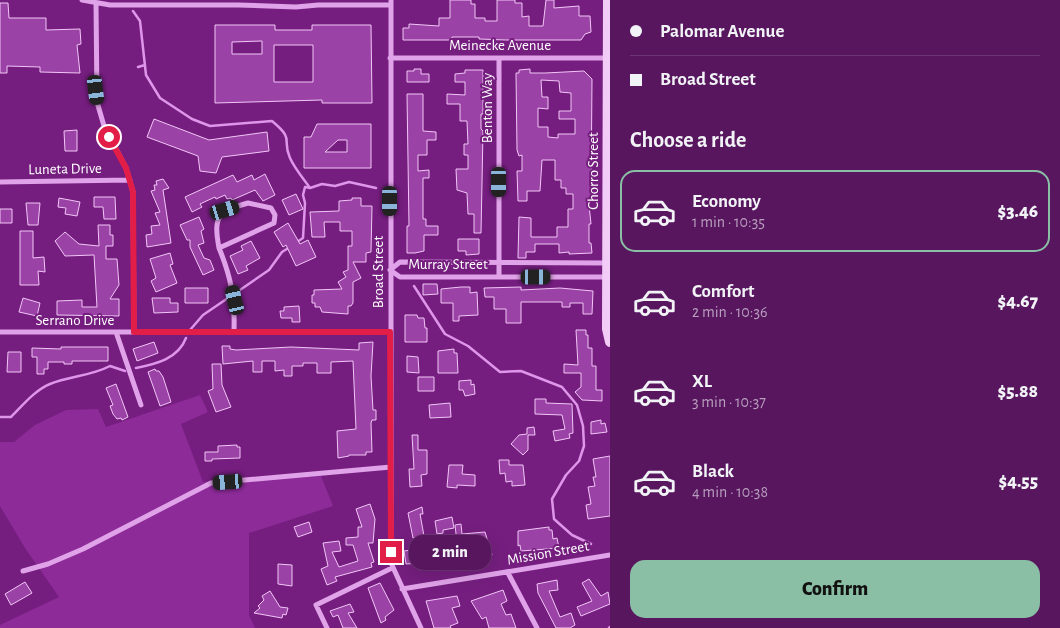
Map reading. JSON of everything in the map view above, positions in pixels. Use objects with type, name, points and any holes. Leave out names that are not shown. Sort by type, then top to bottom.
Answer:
[{"type":"street","points":[[82,0],[96,3],[296,7],[391,3]]},
{"type":"street","name":"Chorro Street","points":[[608,0],[608,329],[610,342]]},
{"type":"street","points":[[96,3],[97,102],[104,126],[130,180],[134,205],[134,332]]},
{"type":"street","name":"Broad Street","points":[[391,3],[390,332],[392,568],[421,628]]},
{"type":"street","name":"Meinecke Avenue","points":[[390,58],[609,58]]},
{"type":"street","name":"Benton Way","points":[[499,58],[499,277]]},
{"type":"street","name":"Luneta Drive","points":[[0,182],[130,180]]},
{"type":"street","points":[[219,248],[274,223],[275,214],[271,208],[248,203],[225,210],[218,218],[215,227],[219,248],[228,271],[235,300],[234,330]]},
{"type":"street","name":"Murray Street","points":[[609,263],[400,262],[390,270],[400,276],[609,278]]},
{"type":"street","name":"Serrano Drive","points":[[0,332],[234,330],[390,332]]},
{"type":"street","points":[[116,332],[141,405]]},
{"type":"street","points":[[23,572],[83,549],[211,483],[391,467]]},
{"type":"street","name":"Mission Street","points":[[402,589],[610,555]]},
{"type":"street","points":[[327,628],[316,605],[392,568]]},
{"type":"street","points":[[508,573],[537,628]]},
{"type":"shaded area","points":[[200,395],[208,412],[181,424],[203,482],[321,476],[333,506],[249,533],[249,615],[255,628],[0,628],[0,625],[59,597],[25,548],[0,506],[0,442],[14,442],[35,425],[66,410],[98,409],[106,427]]},
{"type":"building","points":[[450,0],[471,0],[471,4],[475,4],[475,18],[485,18],[485,21],[497,21],[497,0],[515,0],[515,3],[522,3],[522,17],[529,16],[529,26],[543,26],[546,0],[554,0],[554,8],[579,6],[579,16],[590,16],[591,32],[585,34],[581,40],[506,40],[452,37],[452,40],[403,40],[403,28],[409,28],[409,24],[439,26],[439,18],[450,18]]},
{"type":"building","points":[[0,3],[8,3],[9,18],[46,18],[46,30],[80,29],[81,44],[77,45],[80,73],[40,72],[40,67],[7,66],[7,73],[0,73]]},
{"type":"building","points":[[215,25],[275,25],[275,30],[312,30],[312,25],[371,25],[372,103],[322,103],[322,100],[215,103]],"holes":[[[262,41],[262,54],[232,54],[232,42]],[[274,45],[313,45],[313,82],[274,82]]]},
{"type":"building","points":[[414,69],[421,69],[421,74],[429,74],[429,82],[407,82],[407,71],[414,71]]},
{"type":"building","points":[[530,69],[530,73],[584,71],[592,79],[591,196],[589,205],[591,224],[589,224],[589,243],[591,243],[592,253],[559,253],[559,244],[535,244],[535,252],[526,252],[526,258],[518,258],[519,217],[531,218],[531,237],[557,237],[557,227],[568,227],[568,209],[573,209],[573,194],[566,194],[566,188],[561,188],[561,180],[555,180],[555,160],[542,160],[540,191],[527,191],[527,201],[518,201],[517,171],[522,171],[522,155],[519,156],[517,150],[516,73],[519,73],[519,70]],"holes":[[[541,80],[559,81],[560,92],[571,93],[571,111],[559,111],[559,119],[575,119],[575,134],[558,134],[558,138],[548,137],[548,127],[538,127],[538,108],[548,109],[548,97],[542,97]]]},
{"type":"building","points":[[465,70],[483,70],[481,233],[474,233],[474,214],[468,214],[467,193],[457,190],[456,169],[468,169],[468,155],[464,155],[464,144],[468,144],[467,121],[460,121],[460,104],[447,104],[447,94],[465,95],[465,82],[455,82],[455,74],[465,73]]},
{"type":"building","points":[[407,94],[423,94],[423,131],[436,132],[436,140],[427,140],[427,155],[418,155],[418,171],[429,170],[429,178],[423,178],[423,219],[426,219],[426,226],[438,226],[438,235],[424,235],[424,251],[415,253],[407,253],[407,226],[409,226]]},
{"type":"building","points":[[154,119],[209,140],[267,132],[269,151],[222,157],[216,173],[200,171],[198,156],[147,137]]},
{"type":"building","points":[[317,124],[371,124],[371,168],[304,168],[304,137],[311,137]],"holes":[[[338,140],[347,140],[347,152],[325,152]]]},
{"type":"building","points":[[77,130],[77,151],[65,151],[64,131]]},
{"type":"building","points":[[265,174],[275,195],[263,201],[255,190],[232,200],[231,198],[227,199],[225,195],[216,199],[215,197],[200,204],[202,207],[192,212],[185,197],[233,175],[237,182],[252,175],[254,180]]},
{"type":"building","points":[[163,179],[169,188],[163,190],[171,243],[147,247],[146,235],[152,234],[151,226],[160,225],[155,213],[160,212],[151,191],[155,190],[154,185],[157,185],[156,181]]},
{"type":"building","points":[[296,194],[303,209],[289,215],[282,200]]},
{"type":"building","points":[[94,197],[115,197],[116,219],[104,219],[103,207],[94,207]]},
{"type":"building","points":[[59,198],[80,202],[77,216],[65,214],[66,208],[58,207]]},
{"type":"building","points":[[352,198],[361,198],[361,206],[372,206],[371,252],[366,253],[366,262],[353,262],[361,278],[353,282],[353,303],[351,306],[348,306],[348,314],[322,312],[320,307],[315,307],[315,303],[312,303],[312,295],[314,295],[314,290],[342,289],[338,282],[346,277],[343,272],[348,270],[348,246],[352,246],[352,231],[340,231],[340,222],[324,222],[325,237],[312,237],[310,212],[339,211],[339,201],[352,200]]},
{"type":"building","points":[[26,203],[40,203],[38,225],[28,225]]},
{"type":"building","points":[[0,209],[12,209],[12,223],[0,223]]},
{"type":"building","points":[[199,217],[204,229],[201,231],[204,243],[198,245],[204,258],[210,260],[214,270],[203,275],[190,247],[190,240],[187,240],[180,225]]},
{"type":"building","points":[[288,223],[300,244],[308,240],[316,257],[296,266],[286,245],[283,247],[274,232]]},
{"type":"building","points":[[98,225],[110,225],[110,235],[113,235],[113,246],[106,246],[106,259],[117,259],[119,285],[110,299],[119,299],[119,316],[57,315],[57,301],[82,300],[82,307],[97,307],[94,255],[65,256],[55,241],[65,232],[79,244],[99,246]]},
{"type":"building","points":[[20,231],[33,231],[33,258],[44,257],[45,272],[38,271],[39,285],[20,285]]},
{"type":"building","points":[[458,239],[479,239],[479,254],[466,255],[466,251],[458,251]]},
{"type":"building","points":[[251,241],[260,258],[246,266],[248,270],[238,274],[230,256],[243,250],[241,246]]},
{"type":"building","points":[[170,253],[173,264],[170,265],[177,283],[156,292],[151,281],[156,278],[150,259]]},
{"type":"building","points":[[423,284],[437,284],[438,294],[423,295]]},
{"type":"building","points":[[470,287],[470,293],[477,292],[478,315],[459,316],[459,321],[453,321],[453,303],[441,303],[441,289]]},
{"type":"building","points":[[521,287],[521,290],[560,288],[593,291],[592,314],[583,314],[583,303],[570,303],[570,307],[562,307],[562,302],[521,302],[521,323],[506,323],[506,309],[494,309],[494,297],[485,297],[484,288]]},
{"type":"building","points":[[185,288],[208,288],[208,303],[185,303]]},
{"type":"building","points":[[23,298],[40,303],[37,316],[19,312]]},
{"type":"building","points":[[152,298],[170,298],[170,303],[178,303],[178,312],[154,313]]},
{"type":"building","points":[[299,306],[300,322],[292,322],[292,318],[281,318],[280,311],[284,311],[284,307]]},
{"type":"building","points":[[405,315],[417,315],[418,318],[424,318],[425,328],[427,328],[427,342],[405,342]]},
{"type":"building","points":[[576,330],[586,330],[586,335],[588,335],[588,348],[592,348],[592,366],[596,366],[596,390],[602,390],[602,401],[582,400],[575,392],[581,387],[581,373],[564,373],[564,364],[578,365]]},
{"type":"building","points":[[154,342],[158,353],[137,361],[133,349]]},
{"type":"building","points":[[373,342],[371,376],[373,410],[376,410],[376,420],[372,420],[371,423],[372,452],[366,452],[366,455],[349,455],[338,458],[337,431],[356,429],[353,361],[331,362],[331,373],[317,373],[317,363],[303,363],[303,366],[292,366],[292,376],[284,376],[284,370],[275,371],[275,361],[262,361],[262,372],[253,372],[253,361],[223,364],[222,346],[230,346],[230,349],[236,350],[291,347],[359,350],[359,343]]},
{"type":"building","points":[[61,347],[108,347],[108,361],[72,361],[72,364],[48,362],[48,369],[44,369],[44,374],[37,374],[37,357],[32,357],[32,348],[61,349]]},
{"type":"building","points":[[454,349],[454,353],[457,353],[458,373],[438,373],[438,351]]},
{"type":"building","points":[[8,352],[21,352],[21,372],[7,372]]},
{"type":"building","points":[[407,356],[418,357],[419,373],[407,372]]},
{"type":"building","points":[[212,364],[221,364],[222,385],[231,407],[216,412],[208,391],[213,389]]},
{"type":"building","points":[[155,369],[163,377],[171,402],[160,406],[148,372]]},
{"type":"building","points":[[418,377],[434,377],[434,391],[418,391]]},
{"type":"building","points":[[471,380],[471,385],[474,384],[475,394],[465,396],[463,390],[459,390],[459,381]]},
{"type":"building","points":[[116,384],[128,417],[122,420],[121,418],[117,419],[113,414],[110,406],[113,405],[106,388]]},
{"type":"building","points":[[535,399],[546,399],[546,403],[572,404],[573,433],[569,434],[570,438],[555,441],[553,431],[565,429],[562,415],[535,414]]},
{"type":"building","points":[[450,403],[451,417],[430,418],[429,405]]},
{"type":"building","points":[[601,420],[601,424],[605,423],[607,432],[591,434],[591,422]]},
{"type":"building","points":[[534,427],[535,435],[528,435],[528,450],[523,455],[511,444],[519,435],[527,434],[527,428]]},
{"type":"building","points":[[412,435],[418,435],[418,450],[427,450],[427,474],[421,475],[422,486],[410,487],[409,469],[414,469]]},
{"type":"building","points":[[237,445],[237,447],[240,447],[240,458],[205,461],[205,452],[218,452],[218,446]]},
{"type":"building","points":[[610,456],[610,516],[588,519],[586,505],[591,504],[588,487],[595,486],[593,477],[596,477],[593,459]]},
{"type":"building","points":[[499,460],[509,460],[509,465],[523,465],[525,485],[512,486],[512,481],[506,482],[505,473],[500,474]]},
{"type":"building","points":[[449,465],[463,465],[462,474],[475,475],[475,486],[457,485],[457,488],[447,487]]},
{"type":"building","points":[[370,504],[375,519],[373,543],[368,543],[374,562],[371,563],[372,567],[335,577],[337,581],[327,585],[321,569],[328,566],[323,543],[339,541],[341,551],[332,552],[339,567],[358,561],[353,545],[346,545],[346,538],[358,537],[358,527],[362,527],[356,509]]},
{"type":"building","points":[[422,507],[423,514],[420,514],[424,536],[413,538],[408,513]]},
{"type":"building","points":[[452,517],[454,528],[443,530],[443,533],[437,534],[435,521]]},
{"type":"building","points":[[309,522],[312,532],[298,537],[294,527]]},
{"type":"building","points":[[461,524],[462,534],[485,532],[492,555],[459,560],[455,525]]},
{"type":"building","points":[[549,527],[549,530],[552,530],[553,539],[557,538],[559,548],[521,551],[520,545],[518,546],[518,531]]},
{"type":"building","points":[[445,545],[447,560],[424,566],[424,563],[406,564],[404,551]]},
{"type":"building","points":[[278,564],[292,565],[292,586],[278,584]]},
{"type":"building","points":[[589,579],[601,596],[608,592],[610,604],[581,616],[577,607],[592,601],[582,583]]},
{"type":"building","points":[[557,580],[558,590],[549,591],[560,617],[571,613],[575,625],[570,628],[556,628],[538,593],[537,584]]},
{"type":"building","points":[[25,582],[32,593],[11,605],[5,594]]},
{"type":"building","points":[[380,583],[394,610],[381,623],[368,588]]},
{"type":"building","points":[[503,590],[507,601],[501,604],[506,615],[511,614],[516,628],[489,628],[486,617],[482,619],[471,601]]},
{"type":"building","points":[[270,591],[280,607],[288,608],[286,615],[283,614],[282,618],[254,613],[260,608],[258,606],[264,600],[262,596]]},
{"type":"building","points":[[457,596],[460,606],[452,608],[458,623],[450,626],[451,628],[434,628],[426,601]]},
{"type":"building","points":[[350,604],[354,612],[348,613],[357,628],[343,628],[338,615],[333,617],[330,611]]},
{"type":"waterway","points":[[133,11],[140,21],[146,75],[160,98],[192,119],[210,126],[272,121],[284,132],[290,158],[310,188]]},
{"type":"waterway","points":[[138,67],[145,65]]},
{"type":"waterway","points":[[297,242],[303,238],[305,203],[303,195],[305,187],[310,188],[322,184],[335,186],[349,182],[376,188]]},
{"type":"waterway","points":[[237,292],[269,270],[282,252],[290,247]]},
{"type":"waterway","points":[[414,286],[445,334],[468,346],[500,372],[521,371],[562,387],[577,405],[583,426],[584,446],[579,461],[566,475],[552,499],[554,519],[572,535],[591,544]]},
{"type":"waterway","points":[[190,330],[203,315],[228,298]]},
{"type":"waterway","points":[[136,368],[151,365],[172,356],[178,351],[186,338]]},
{"type":"waterway","points":[[0,417],[11,417],[34,394],[50,384],[110,366],[125,371]]},
{"type":"route","points":[[109,137],[126,168],[133,192],[134,332],[234,330],[390,332],[391,552]]}]
